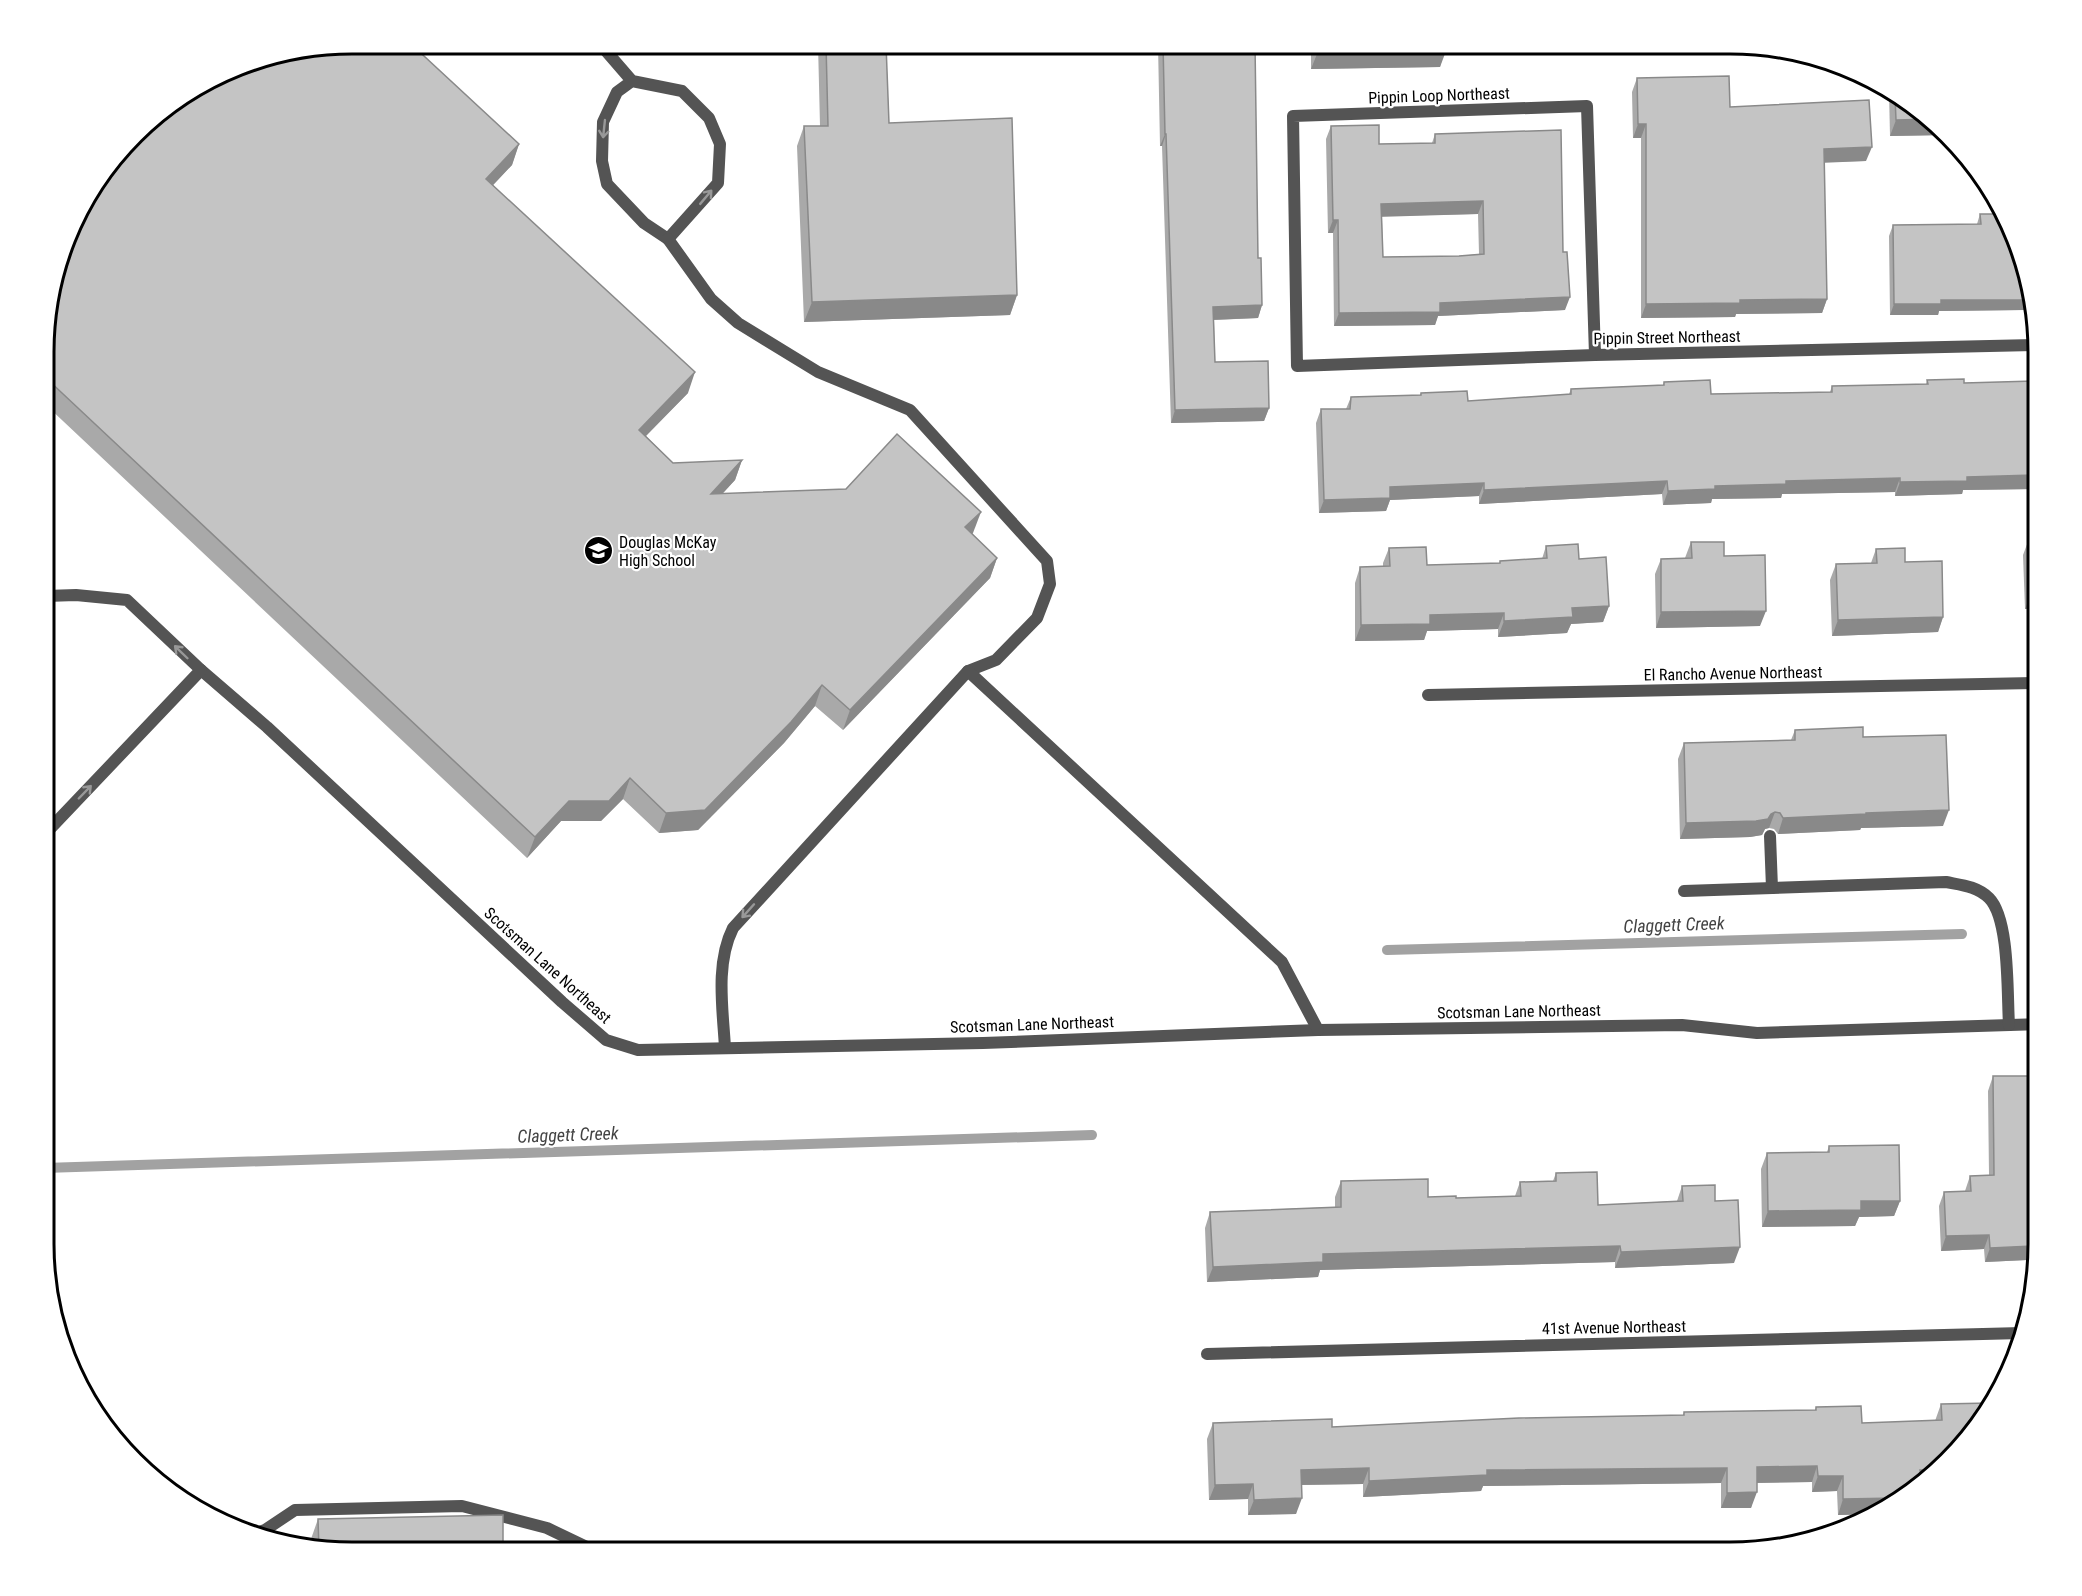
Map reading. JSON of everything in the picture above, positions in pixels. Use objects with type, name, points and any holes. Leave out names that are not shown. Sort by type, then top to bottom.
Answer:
[{"type":"street","points":[[609,54],[632,81],[682,91],[709,118],[720,144],[718,183],[668,239]]},
{"type":"street","points":[[632,81],[617,92],[603,122],[602,161],[608,184],[644,223],[668,239],[711,299],[738,323],[818,372],[910,410],[1047,561],[1050,584],[1037,618],[996,660],[968,671],[743,916],[728,938],[725,951],[722,987],[725,1048]]},
{"type":"street","name":"Pippin Loop Northeast","points":[[1297,366],[1293,116],[1587,106],[1595,355]]},
{"type":"street","name":"Pippin Street Northeast","points":[[1297,366],[1595,355],[2028,345]]},
{"type":"street","name":"Scotsman Lane Northeast","points":[[54,596],[76,595],[126,600],[201,670],[267,727],[562,1002],[606,1040],[638,1050],[983,1042],[1318,1030],[1682,1026],[1757,1034],[2028,1024]]},
{"type":"street","points":[[54,825],[201,670]]},
{"type":"street","points":[[968,671],[1282,962],[1318,1030]]},
{"type":"street","name":"El Rancho Avenue Northeast","points":[[1428,695],[2028,683]]},
{"type":"street","points":[[1770,836],[1772,888]]},
{"type":"street","points":[[1684,891],[1946,882],[1974,888],[1990,898],[2003,928],[2009,1025]]},
{"type":"street","name":"41st Avenue Northeast","points":[[1207,1354],[2014,1333]]},
{"type":"street","points":[[266,1529],[295,1510],[462,1506],[547,1528],[576,1542]]},
{"type":"building","points":[[422,54],[519,144],[486,179],[695,372],[639,430],[673,463],[742,460],[711,494],[846,489],[897,434],[981,512],[965,527],[997,558],[850,710],[822,685],[791,722],[705,810],[666,813],[630,778],[609,801],[569,801],[535,837],[54,386],[55,332],[64,275],[85,220],[104,186],[141,141],[170,115],[220,85],[256,70],[294,60],[332,55]]},
{"type":"building","points":[[826,54],[886,54],[889,123],[1012,118],[1017,295],[812,302],[804,126],[828,126]]},
{"type":"building","points":[[1163,54],[1255,54],[1258,258],[1261,258],[1262,305],[1213,307],[1215,362],[1268,361],[1269,408],[1175,410]]},
{"type":"building","points":[[1729,76],[1730,107],[1869,100],[1872,147],[1824,149],[1827,299],[1646,304],[1646,124],[1638,124],[1637,78]]},
{"type":"building","points":[[1895,104],[1917,119],[1896,120]]},
{"type":"building","points":[[1379,125],[1379,144],[1435,143],[1435,134],[1561,130],[1563,252],[1567,252],[1570,297],[1440,303],[1440,312],[1339,313],[1338,220],[1333,220],[1331,126]],"holes":[[[1483,201],[1484,254],[1383,257],[1381,204]]]},
{"type":"building","points":[[1980,214],[1994,214],[2012,256],[2023,300],[1941,300],[1941,304],[1894,304],[1893,225],[1981,224]]},
{"type":"building","points":[[1964,379],[1964,383],[2028,381],[2028,475],[1967,477],[1967,481],[1900,482],[1900,478],[1786,481],[1786,484],[1715,486],[1715,489],[1668,491],[1667,481],[1484,490],[1484,483],[1390,487],[1390,498],[1324,500],[1321,409],[1350,409],[1351,397],[1467,391],[1468,401],[1571,394],[1571,389],[1664,385],[1664,382],[1710,380],[1711,394],[1832,392],[1832,386],[1928,384],[1927,380]]},
{"type":"building","points":[[1691,542],[1724,542],[1724,556],[1765,555],[1766,611],[1661,612],[1661,559],[1692,558]]},
{"type":"building","points":[[1578,544],[1579,559],[1606,557],[1609,606],[1572,608],[1573,617],[1504,621],[1504,613],[1430,615],[1430,624],[1361,625],[1360,567],[1390,566],[1389,548],[1426,547],[1427,565],[1500,563],[1500,561],[1547,558],[1546,546]]},
{"type":"building","points":[[1905,548],[1905,562],[1942,561],[1943,617],[1838,620],[1836,564],[1877,563],[1876,549]]},
{"type":"building","points":[[1863,727],[1863,737],[1946,735],[1949,810],[1783,818],[1780,813],[1775,812],[1768,819],[1756,821],[1686,823],[1684,743],[1795,740],[1795,730]]},
{"type":"building","points":[[1993,1076],[2028,1076],[2028,1246],[1990,1248],[1989,1235],[1946,1236],[1944,1192],[1971,1191],[1970,1176],[1994,1175]]},
{"type":"building","points":[[1899,1145],[1900,1201],[1861,1201],[1861,1210],[1768,1211],[1767,1153],[1829,1152],[1829,1146]]},
{"type":"building","points":[[1597,1172],[1598,1205],[1683,1201],[1682,1186],[1715,1185],[1715,1201],[1738,1200],[1740,1247],[1621,1252],[1620,1246],[1323,1254],[1323,1262],[1213,1267],[1210,1212],[1341,1207],[1341,1181],[1428,1179],[1428,1197],[1521,1196],[1520,1182],[1556,1181],[1556,1173]]},
{"type":"building","points":[[1982,1403],[1967,1426],[1941,1455],[1925,1470],[1920,1470],[1920,1474],[1912,1481],[1885,1498],[1843,1499],[1843,1476],[1818,1476],[1817,1466],[1757,1467],[1757,1492],[1727,1493],[1727,1468],[1487,1470],[1487,1475],[1369,1481],[1369,1468],[1301,1470],[1302,1498],[1254,1500],[1253,1484],[1215,1485],[1213,1423],[1332,1419],[1332,1427],[1519,1418],[1684,1415],[1684,1412],[1816,1410],[1816,1407],[1861,1406],[1862,1423],[1942,1420],[1941,1404]]},
{"type":"building","points":[[503,1515],[503,1542],[352,1542],[319,1540],[318,1519]]},
{"type":"waterway","name":"Claggett Creek","points":[[1387,950],[1962,934]]},
{"type":"waterway","name":"Claggett Creek","points":[[54,1168],[1092,1135]]},
{"type":"place","name":"Douglas McKay High School","points":[[598,551]]}]
